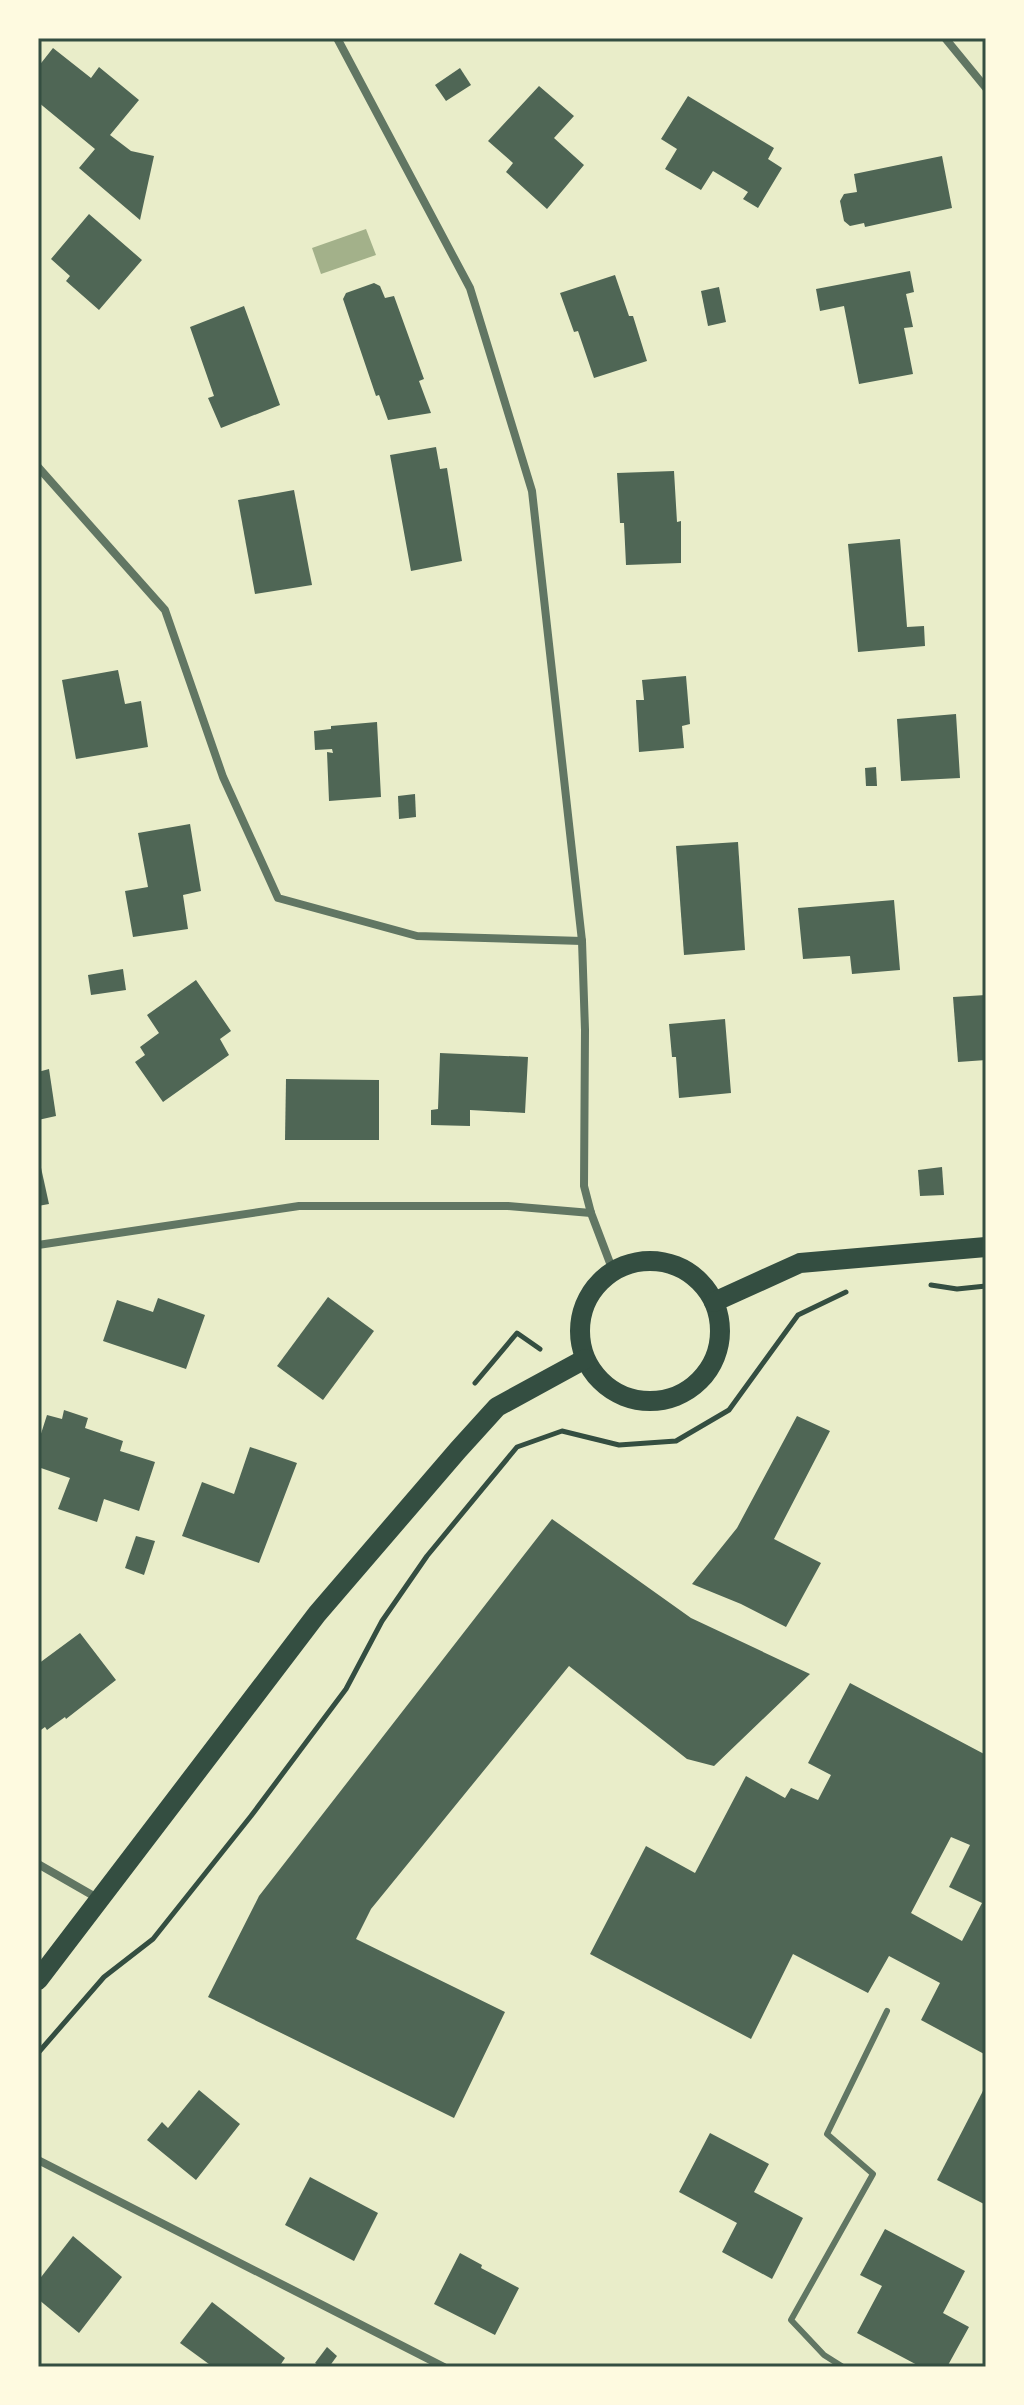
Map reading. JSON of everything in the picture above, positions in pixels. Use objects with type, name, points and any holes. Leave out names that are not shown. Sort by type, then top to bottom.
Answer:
[{"type":"main road","points":[[714,1302],[800,1263],[986,1247]]},
{"type":"main road","points":[[641,1261],[666,1262],[696,1277],[714,1302],[720,1321],[715,1357],[707,1372],[687,1391],[664,1400],[635,1400],[612,1391],[596,1376],[585,1359],[579,1330],[584,1307],[594,1288],[613,1271],[641,1261]]},
{"type":"main road","points":[[38,1980],[317,1614],[458,1450],[497,1407],[585,1359]]},
{"type":"street","points":[[337,38],[470,288],[532,491],[582,941],[584,1186],[613,1271]]},
{"type":"street","points":[[945,38],[986,88]]},
{"type":"street","points":[[38,467],[165,610],[223,777],[278,898],[417,936],[582,941]]},
{"type":"street","points":[[38,1245],[299,1206],[508,1206],[591,1213]]},
{"type":"street","points":[[38,1864],[100,1899]]},
{"type":"street","points":[[38,2160],[444,2367]]},
{"type":"lane","points":[[843,2367],[824,2355],[791,2320],[873,2174],[827,2134],[887,2011]]},
{"type":"path","points":[[918,1282],[957,1289],[986,1286]]},
{"type":"path","points":[[38,2053],[104,1977],[153,1939],[251,1816],[346,1689],[382,1621],[427,1556],[517,1447],[562,1431],[619,1445],[676,1441],[729,1410],[798,1315],[851,1289]]},
{"type":"shaded area","points":[[366,229],[376,255],[321,274],[312,248]]},
{"type":"building","points":[[53,48],[91,78],[99,67],[139,100],[110,135],[131,151],[154,156],[140,220],[79,168],[95,149],[38,102],[38,67]]},
{"type":"building","points":[[460,68],[471,85],[446,101],[435,85]]},
{"type":"building","points":[[539,86],[574,116],[554,138],[584,165],[547,209],[506,172],[513,163],[488,141]]},
{"type":"building","points":[[688,96],[774,148],[768,159],[782,168],[758,208],[743,199],[748,192],[713,171],[701,190],[665,169],[677,149],[661,139]]},
{"type":"building","points":[[942,156],[952,208],[865,227],[864,223],[850,226],[844,221],[840,201],[844,194],[857,192],[854,174]]},
{"type":"building","points":[[89,214],[142,260],[99,310],[66,281],[70,276],[51,259]]},
{"type":"building","points":[[910,271],[914,292],[906,294],[913,327],[904,328],[913,374],[859,384],[844,306],[820,311],[816,289]]},
{"type":"building","points":[[615,275],[629,316],[633,316],[647,361],[594,378],[578,331],[574,332],[560,293]]},
{"type":"building","points":[[374,283],[380,286],[385,298],[394,296],[424,379],[419,381],[431,413],[388,420],[379,395],[376,396],[343,299],[346,293]]},
{"type":"building","points":[[719,287],[726,322],[708,326],[701,291]]},
{"type":"building","points":[[244,306],[280,405],[221,428],[208,398],[214,396],[190,327]]},
{"type":"building","points":[[436,447],[440,469],[447,468],[462,561],[411,571],[390,455]]},
{"type":"building","points":[[674,471],[677,522],[681,521],[681,563],[626,565],[617,473]]},
{"type":"building","points":[[294,490],[312,585],[255,594],[238,500]]},
{"type":"building","points":[[900,539],[907,627],[924,626],[925,646],[858,652],[848,544]]},
{"type":"building","points":[[118,670],[125,704],[141,701],[148,747],[76,759],[62,680]]},
{"type":"building","points":[[686,676],[690,724],[682,726],[684,748],[639,752],[636,700],[644,700],[642,680]]},
{"type":"building","points":[[956,714],[960,778],[901,781],[897,719]]},
{"type":"building","points":[[377,722],[381,797],[329,801],[327,752],[333,753],[332,749],[315,750],[314,731],[331,729],[331,726]]},
{"type":"building","points":[[876,767],[877,786],[866,786],[865,768]]},
{"type":"building","points":[[415,794],[416,817],[399,819],[398,796]]},
{"type":"building","points":[[190,824],[201,891],[183,895],[188,929],[133,937],[125,891],[148,887],[138,833]]},
{"type":"building","points":[[738,842],[745,950],[684,955],[676,846]]},
{"type":"building","points":[[894,900],[900,970],[852,974],[850,956],[803,959],[798,908]]},
{"type":"building","points":[[123,969],[126,990],[91,995],[88,975]]},
{"type":"building","points":[[196,980],[231,1031],[220,1039],[229,1055],[163,1102],[135,1062],[145,1055],[140,1047],[159,1033],[147,1015]]},
{"type":"building","points":[[986,995],[986,1060],[958,1062],[953,997]]},
{"type":"building","points":[[725,1019],[731,1093],[679,1098],[676,1057],[672,1057],[669,1024]]},
{"type":"building","points":[[440,1053],[528,1057],[525,1113],[470,1110],[470,1126],[431,1125],[431,1110],[438,1109]]},
{"type":"building","points":[[49,1069],[56,1116],[38,1120],[38,1072]]},
{"type":"building","points":[[286,1079],[379,1080],[379,1140],[285,1140]]},
{"type":"building","points":[[38,1154],[49,1204],[38,1206]]},
{"type":"building","points":[[942,1167],[944,1195],[920,1196],[918,1170]]},
{"type":"building","points":[[328,1297],[374,1331],[323,1400],[277,1366]]},
{"type":"building","points":[[158,1298],[205,1315],[186,1369],[103,1341],[117,1300],[153,1312]]},
{"type":"building","points":[[64,1410],[88,1418],[85,1428],[123,1441],[120,1451],[155,1462],[139,1511],[104,1499],[97,1522],[58,1509],[70,1478],[38,1467],[38,1443],[47,1415],[62,1419]]},
{"type":"building","points":[[797,1416],[830,1431],[774,1539],[821,1563],[786,1627],[692,1584],[737,1528]]},
{"type":"building","points":[[250,1447],[297,1463],[259,1563],[182,1536],[202,1482],[234,1494]]},
{"type":"building","points":[[552,1519],[691,1618],[810,1674],[714,1766],[687,1759],[569,1666],[371,1909],[356,1939],[505,2012],[454,2118],[208,1997],[259,1896]]},
{"type":"building","points":[[136,1536],[155,1541],[144,1575],[125,1568]]},
{"type":"building","points":[[80,1633],[116,1680],[66,1719],[38,1732],[38,1664]]},
{"type":"building","points":[[850,1683],[986,1755],[986,2055],[921,2020],[940,1983],[889,1956],[868,1993],[793,1954],[751,2039],[590,1954],[646,1846],[695,1873],[746,1776],[785,1798],[791,1788],[818,1800],[831,1775],[808,1763]],"holes":[[[951,1837],[970,1845],[949,1887],[982,1903],[962,1941],[911,1913]]]},
{"type":"building","points":[[986,2085],[986,2205],[937,2180]]},
{"type":"building","points":[[199,2090],[240,2124],[196,2180],[147,2140],[162,2122],[168,2128]]},
{"type":"building","points":[[710,2133],[769,2164],[754,2192],[803,2218],[772,2279],[722,2252],[737,2223],[679,2192]]},
{"type":"building","points":[[310,2177],[378,2213],[354,2261],[285,2225]]},
{"type":"building","points":[[885,2229],[965,2271],[943,2313],[969,2327],[947,2367],[921,2367],[857,2333],[882,2286],[860,2275]]},
{"type":"building","points":[[73,2236],[122,2277],[79,2333],[38,2299],[38,2281]]},
{"type":"building","points":[[460,2253],[519,2288],[495,2335],[434,2304]]},
{"type":"building","points":[[212,2302],[285,2358],[279,2367],[213,2367],[180,2343]]},
{"type":"building","points":[[327,2347],[337,2356],[329,2367],[321,2367],[315,2363]]}]
